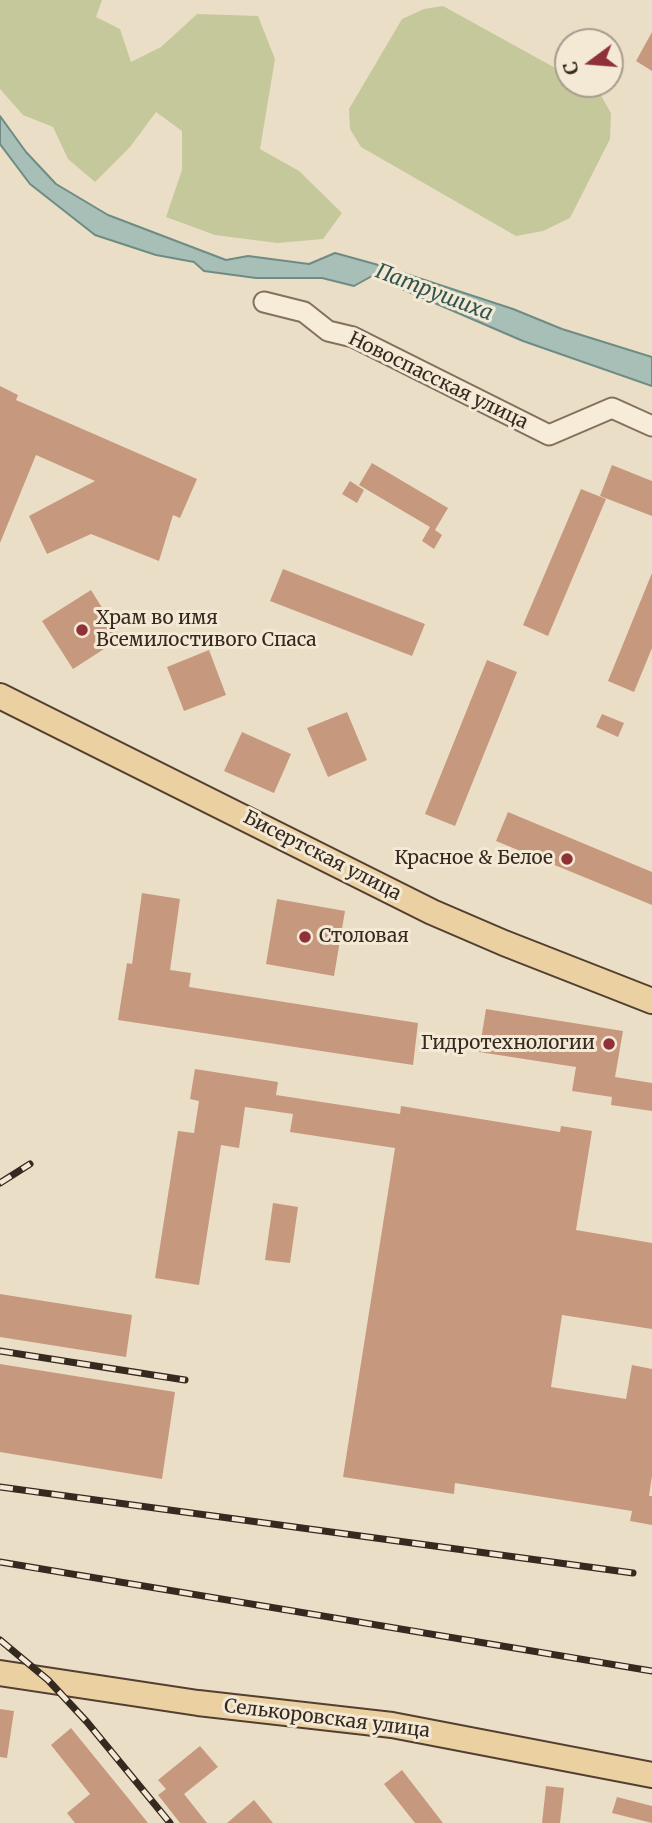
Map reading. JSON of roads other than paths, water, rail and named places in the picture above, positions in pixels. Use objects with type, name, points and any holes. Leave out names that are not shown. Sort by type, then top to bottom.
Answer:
[{"type":"main road","name":"Бисертская улица","points":[[0,696],[432,912],[652,1001]]},
{"type":"main road","name":"Селькоровская улица","points":[[0,1673],[198,1703],[392,1725],[652,1775]]},
{"type":"street","name":"Новоспасская улица","points":[[264,302],[304,312],[328,331],[353,337],[549,435],[612,408],[652,426]]},
{"type":"water","name":"Патрушиха","points":[[0,116],[26,152],[56,184],[108,215],[226,260],[248,256],[309,264],[335,253],[382,266],[513,309],[562,329],[652,357],[652,386],[523,341],[372,276],[354,286],[322,278],[256,278],[204,271],[194,262],[156,255],[95,235],[30,184],[0,144]]},
{"type":"railway","points":[[0,1183],[30,1164]]},
{"type":"railway","points":[[0,1351],[185,1380]]},
{"type":"railway","points":[[0,1487],[633,1573]]},
{"type":"railway","points":[[0,1562],[652,1671]]},
{"type":"railway","points":[[0,1640],[48,1680],[87,1722],[170,1823]]},
{"type":"place","name":"Храм во имя Всемилостивого Спаса","points":[[82,630]]},
{"type":"place","name":"Красное & Белое","points":[[567,859]]},
{"type":"place","name":"Столовая","points":[[305,937]]},
{"type":"place","name":"Гидротехнологии","points":[[609,1044]]}]
